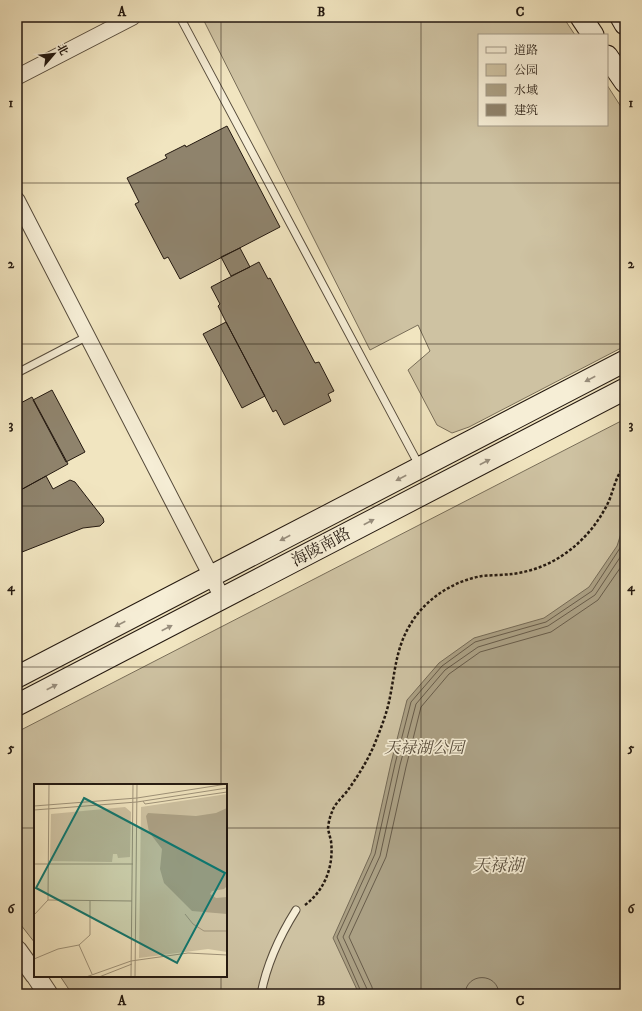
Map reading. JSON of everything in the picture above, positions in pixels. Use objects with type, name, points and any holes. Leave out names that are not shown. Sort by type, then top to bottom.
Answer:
[{"type":"main road","points":[[581,17],[592,34]]},
{"type":"main road","points":[[621,17],[625,24]]},
{"type":"main road","points":[[608,57],[625,82]]},
{"type":"main road","name":"海陵南路","points":[[17,677],[625,361]]},
{"type":"main road","name":"海陵南路","points":[[17,705],[625,389]]},
{"type":"street","points":[[17,77],[133,17]]},
{"type":"street","points":[[17,200],[223,599]]},
{"type":"street","points":[[17,950],[34,975]]},
{"type":"street","points":[[36,977],[48,994]]},
{"type":"lane","points":[[180,17],[420,468]]},
{"type":"lane","points":[[17,374],[88,336]]},
{"type":"lane","points":[[261,994],[270,961],[277,943],[296,910]]},
{"type":"path","points":[[296,910],[306,904],[315,895],[328,874],[332,851],[328,829],[332,810],[348,790],[374,745],[383,723],[399,649],[410,624],[428,603],[440,593],[453,586],[483,576],[515,574],[530,570],[545,565],[560,557],[584,538],[594,526],[610,499],[617,478],[625,465]]},
{"type":"green space","points":[[202,17],[563,17],[574,34],[478,34],[478,126],[608,126],[608,87],[625,113],[625,346],[469,427],[452,433],[437,425],[408,370],[430,351],[418,325],[370,350]]},
{"type":"green space","name":"天禄湖公园","points":[[625,419],[625,994],[72,994],[61,977],[227,977],[227,784],[34,784],[34,942],[17,920],[17,732]]},
{"type":"water","name":"天禄湖","points":[[625,521],[625,994],[508,994],[481,992],[479,994],[359,994],[333,938],[371,853],[407,700],[439,663],[474,638],[544,618],[589,587],[617,546]]},
{"type":"building","points":[[227,126],[280,227],[180,279],[168,257],[164,259],[135,204],[139,202],[127,178],[167,158],[165,155],[185,145],[186,147]]},
{"type":"building","points":[[240,248],[250,267],[231,276],[221,257]]},
{"type":"building","points":[[259,262],[268,279],[270,278],[315,363],[319,362],[334,391],[328,394],[331,401],[284,425],[276,410],[273,412],[218,306],[220,304],[211,287]]},
{"type":"building","points":[[226,322],[265,396],[242,408],[203,334]]},
{"type":"building","points":[[52,390],[85,452],[66,462],[33,400]]},
{"type":"building","points":[[32,397],[68,464],[17,492],[17,405]]},
{"type":"building","points":[[46,476],[53,489],[70,480],[75,482],[103,518],[104,522],[100,526],[83,528],[17,554],[17,492]]}]
